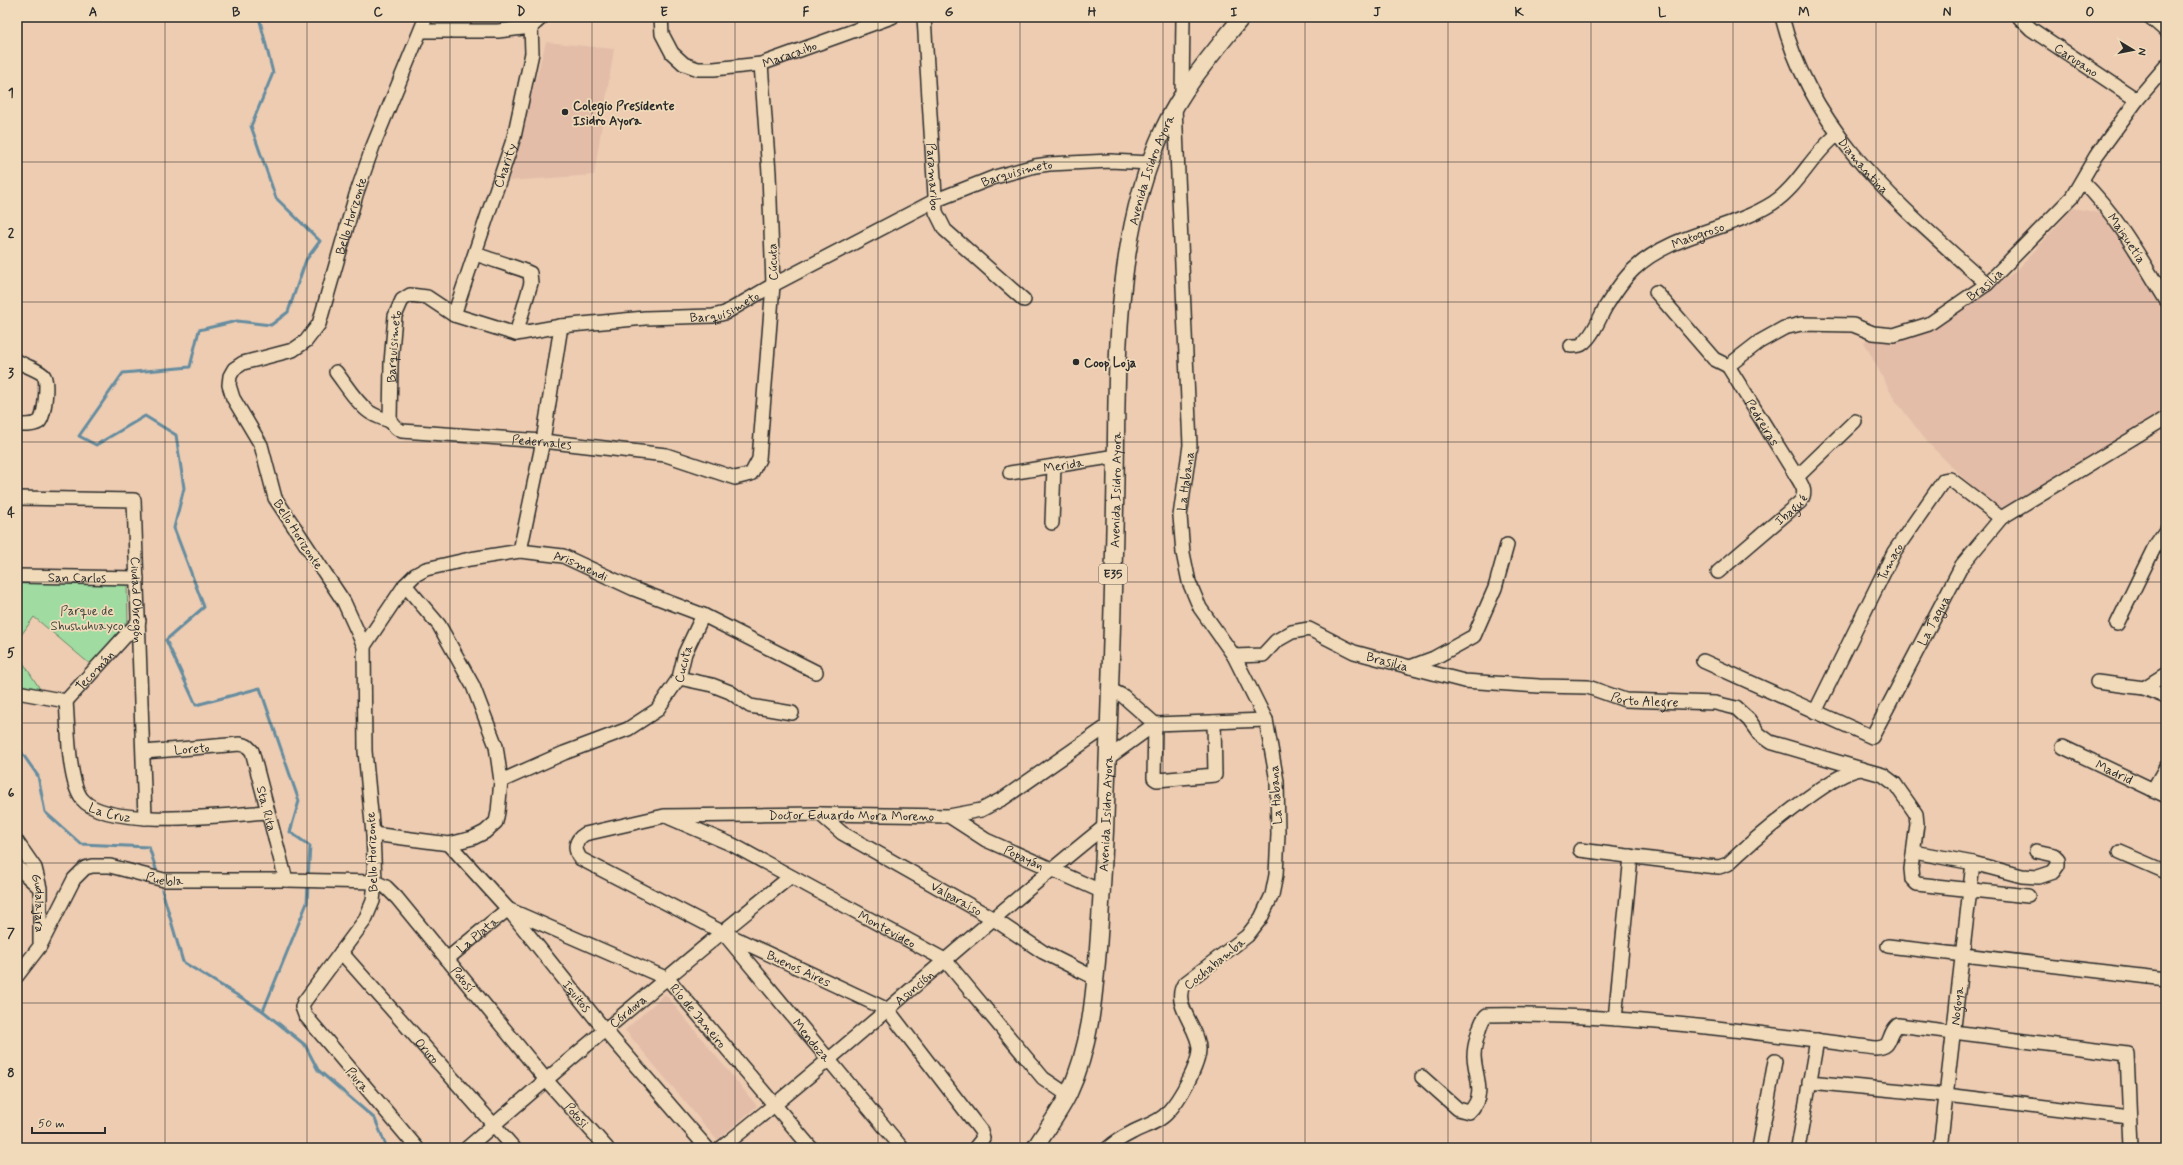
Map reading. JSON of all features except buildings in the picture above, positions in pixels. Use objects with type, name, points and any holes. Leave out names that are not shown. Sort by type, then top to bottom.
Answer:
[{"type":"main road","name":"Avenida Isidro Ayora","points":[[1034,1148],[1068,1095],[1089,1029],[1095,978],[1103,892],[1111,690],[1116,456],[1122,290],[1127,251],[1137,208],[1164,128],[1178,102],[1242,17]]},
{"type":"street","name":"Bello Horizonte","points":[[302,1007],[304,1002],[365,920],[373,901],[375,882],[373,834],[365,751],[364,646],[344,602],[275,498],[261,445],[232,398],[229,385],[230,376],[234,370],[243,363],[293,350],[306,341],[319,324],[356,195],[373,146],[422,31],[426,17]]},
{"type":"street","points":[[422,31],[498,31],[531,27],[542,17]]},
{"type":"street","name":"Maracaibo","points":[[661,17],[662,34],[672,53],[684,64],[698,69],[714,69],[761,64],[892,17]]},
{"type":"street","name":"Paramaribo","points":[[924,17],[934,201],[936,212],[945,230],[1024,300]]},
{"type":"street","name":"La Habana","points":[[1183,17],[1178,102],[1190,445],[1180,516],[1183,553],[1189,582],[1200,608],[1234,656],[1266,720],[1277,781],[1278,834]]},
{"type":"street","name":"Diamantina","points":[[1782,17],[1797,66],[1837,135],[1884,190],[1987,284]]},
{"type":"street","name":"Carupano","points":[[2018,17],[2031,28],[2138,100]]},
{"type":"street","points":[[2150,17],[2166,31]]},
{"type":"street","name":"Charity","points":[[454,315],[465,279],[476,254],[514,137],[532,53],[531,27]]},
{"type":"street","name":"Cúcuta","points":[[759,459],[773,285],[769,173],[761,64]]},
{"type":"street","name":"Brasilia","points":[[1728,366],[1784,328],[1801,324],[1853,325],[1873,333],[1894,335],[1930,324],[1987,284],[2072,197],[2096,156],[2138,100],[2166,66]]},
{"type":"street","name":"Matogroso","points":[[1571,346],[1582,344],[1592,332],[1623,282],[1648,257],[1702,232],[1733,222],[1774,202],[1792,186],[1819,151],[1837,135]]},
{"type":"street","name":"Barquisimeto","points":[[390,421],[391,363],[397,308],[402,300],[410,295],[427,297],[454,315],[516,334],[561,326],[645,318],[713,316],[725,313],[773,285],[934,201],[995,176],[1035,166],[1110,161],[1151,163]]},
{"type":"street","name":"Maiquetía","points":[[2082,181],[2093,191],[2132,242],[2166,300]]},
{"type":"street","points":[[476,254],[502,265],[526,270],[530,274],[531,283],[516,334]]},
{"type":"street","points":[[1656,292],[1714,359],[1728,366]]},
{"type":"street","points":[[520,551],[543,442],[561,326]]},
{"type":"street","points":[[17,425],[38,422],[44,410],[44,376],[20,364]]},
{"type":"street","name":"Pedreiras","points":[[1728,366],[1798,477]]},
{"type":"street","name":"Pedernales","points":[[336,372],[368,412],[378,418],[390,421],[393,426],[402,431],[543,442],[666,455],[735,478],[751,474],[759,459]]},
{"type":"street","name":"La Tagua","points":[[1703,661],[1872,737],[1962,565],[2001,518],[2166,418]]},
{"type":"street","name":"Ibagué","points":[[1718,572],[1800,502],[1805,496],[1805,490],[1798,477],[1855,421]]},
{"type":"street","name":"Merida","points":[[1010,473],[1116,456]]},
{"type":"street","points":[[1052,523],[1054,466]]},
{"type":"street","name":"Tumaco","points":[[1815,712],[1894,552],[1944,480],[1950,479],[2001,518]]},
{"type":"street","name":"Ciudad Obregón","points":[[17,498],[134,500],[144,752],[145,818]]},
{"type":"street","points":[[2117,624],[2154,546],[2166,530]]},
{"type":"street","name":"Brasilia","points":[[1234,656],[1262,655],[1276,641],[1292,632],[1309,629],[1354,652],[1410,667],[1434,658],[1474,636],[1495,588],[1507,545]]},
{"type":"street","name":"Arismendi","points":[[364,646],[405,585],[426,569],[470,559],[520,551],[563,556],[634,589],[703,614],[816,672]]},
{"type":"street","name":"San Carlos","points":[[17,576],[137,578]]},
{"type":"street","points":[[373,834],[449,844],[473,838],[492,827],[496,822],[498,812],[501,781],[496,746],[473,686],[439,625],[405,585]]},
{"type":"street","name":"Cucuta","points":[[501,781],[564,753],[628,729],[658,710],[680,678],[685,653],[703,614]]},
{"type":"street","name":"Tecomán","points":[[66,700],[139,621]]},
{"type":"street","name":"Porto Alegre","points":[[1410,667],[1464,682],[1588,687],[1624,700],[1714,702],[1736,708],[1749,720],[1759,734],[1770,742],[1883,775],[1895,784],[1916,814],[1912,879],[1917,884],[2028,896]]},
{"type":"street","points":[[2144,688],[2166,674]]},
{"type":"street","points":[[680,678],[712,685],[730,692],[750,706],[792,713]]},
{"type":"street","points":[[2097,682],[2144,688],[2166,698]]},
{"type":"street","points":[[1111,690],[1123,696],[1154,724],[1154,778],[1157,780],[1216,775],[1214,722]]},
{"type":"street","points":[[17,692],[66,700]]},
{"type":"street","name":"La Cruz","points":[[66,700],[73,775],[82,799],[108,813],[124,817],[145,818],[266,812]]},
{"type":"street","points":[[1108,758],[1154,724],[1266,720]]},
{"type":"street","name":"Doctor Eduardo Mora Moreno","points":[[575,845],[579,838],[585,834],[664,816],[820,814],[949,816],[981,810],[1004,798],[1109,725]]},
{"type":"street","name":"Loreto","points":[[144,752],[240,744]]},
{"type":"street","name":"Sta. Rita","points":[[240,744],[247,746],[252,752],[266,812],[286,880]]},
{"type":"street","name":"Madrid","points":[[2063,747],[2166,796]]},
{"type":"street","points":[[2154,790],[2166,767]]},
{"type":"street","points":[[1580,850],[1719,867],[1728,864],[1825,785],[1863,769]]},
{"type":"street","name":"Valparaíso","points":[[820,814],[842,833],[992,918],[1043,952],[1095,978]]},
{"type":"street","name":"Montevideo","points":[[664,816],[733,845],[945,960],[1043,1078],[1068,1095]]},
{"type":"street","name":"Popayán","points":[[949,816],[986,840],[1052,868],[1103,892]]},
{"type":"street","name":"Asunción","points":[[721,1148],[774,1106],[829,1058],[888,1010],[992,918],[1105,826]]},
{"type":"street","name":"Cochabamba","points":[[1110,1148],[1131,1132],[1158,1120],[1168,1113],[1193,1070],[1199,1050],[1198,1039],[1181,1000],[1181,988],[1184,984],[1247,936],[1261,918],[1272,895],[1276,875],[1278,834]]},
{"type":"street","name":"Gudalajara","points":[[17,842],[35,868],[40,888],[40,946]]},
{"type":"street","name":"Iquitos","points":[[449,844],[508,909],[604,1029],[707,1148]]},
{"type":"street","name":"Buenos Aires","points":[[575,845],[576,853],[581,859],[722,932],[888,1010],[981,1132],[983,1138],[975,1148]]},
{"type":"street","points":[[1914,852],[1973,863],[2022,876],[2038,877],[2053,872],[2058,865],[2058,859],[2054,855],[2036,851]]},
{"type":"street","points":[[2120,852],[2166,872]]},
{"type":"street","points":[[1615,1019],[1631,856]]},
{"type":"street","name":"Nogoya","points":[[1940,1148],[1973,863]]},
{"type":"street","name":"Puebla","points":[[17,976],[40,946],[74,879],[85,868],[92,866],[110,866],[164,880],[375,882]]},
{"type":"street","points":[[17,867],[26,873],[40,888]]},
{"type":"street","name":"Córdova","points":[[467,1148],[547,1081],[604,1029],[668,979],[722,932],[790,877]]},
{"type":"street","name":"Potosí","points":[[375,882],[386,887],[397,898],[547,1081]]},
{"type":"street","name":"La Plata","points":[[447,959],[508,909]]},
{"type":"street","name":"Río de Janeiro","points":[[508,909],[668,979],[811,1148]]},
{"type":"street","name":"Mendoza","points":[[722,932],[829,1058],[902,1148]]},
{"type":"street","points":[[1888,946],[2166,979]]},
{"type":"street","name":"Oruro","points":[[341,952],[514,1148]]},
{"type":"street","name":"Piura","points":[[302,1007],[305,1015],[417,1148]]},
{"type":"street","points":[[1422,1077],[1454,1106],[1469,1112],[1474,1107],[1480,1092],[1474,1056],[1481,1024],[1485,1016],[1547,1016],[1615,1019],[1884,1048],[1889,1043],[1892,1031],[1898,1025],[2127,1054],[2128,1117],[2131,1148]]},
{"type":"street","points":[[1798,1148],[1808,1082],[1817,1040]]},
{"type":"street","points":[[1759,1148],[1775,1061]]},
{"type":"street","name":"Potosi","points":[[547,1081],[607,1148]]},
{"type":"street","points":[[1808,1082],[1946,1095],[2128,1117]]},
{"type":"shaded area","name":"Colegio Presidente Isidro Ayora","points":[[546,42],[614,49],[594,175],[508,181]]},
{"type":"shaded area","points":[[2073,208],[2099,213],[2128,245],[2159,294],[2166,319],[2166,409],[2001,516],[1928,443],[1893,397],[1864,342],[1871,337],[1894,338],[1960,306],[2008,277],[2020,267]]},
{"type":"shaded area","points":[[665,994],[757,1106],[717,1140],[625,1030]]},
{"type":"green space","name":"Parque de Shushuhuayco","points":[[17,582],[127,584],[128,620],[91,665],[34,617],[17,641]]},
{"type":"green space","name":"Parque de Shushuhuayco","points":[[17,653],[40,689],[17,684]]},
{"type":"waterway","points":[[259,17],[273,73],[251,126],[276,198],[320,241],[306,260],[288,312],[271,325],[237,321],[199,330],[190,367],[123,373],[79,436],[96,445],[145,416],[176,435],[184,488],[174,528],[204,607],[166,640],[196,705],[260,688],[299,801],[290,832],[310,846],[308,878]]},
{"type":"waterway","points":[[17,746],[38,776],[45,812],[81,844],[149,847],[157,872]]},
{"type":"waterway","points":[[263,1011],[307,903],[308,884]]},
{"type":"waterway","points":[[162,890],[183,962],[263,1011],[305,1045],[318,1070],[375,1119],[387,1148]]},
{"type":"place","name":"Colegio Presidente Isidro Ayora","points":[[565,112]]},
{"type":"place","name":"Coop Loja","points":[[1076,362]]}]
